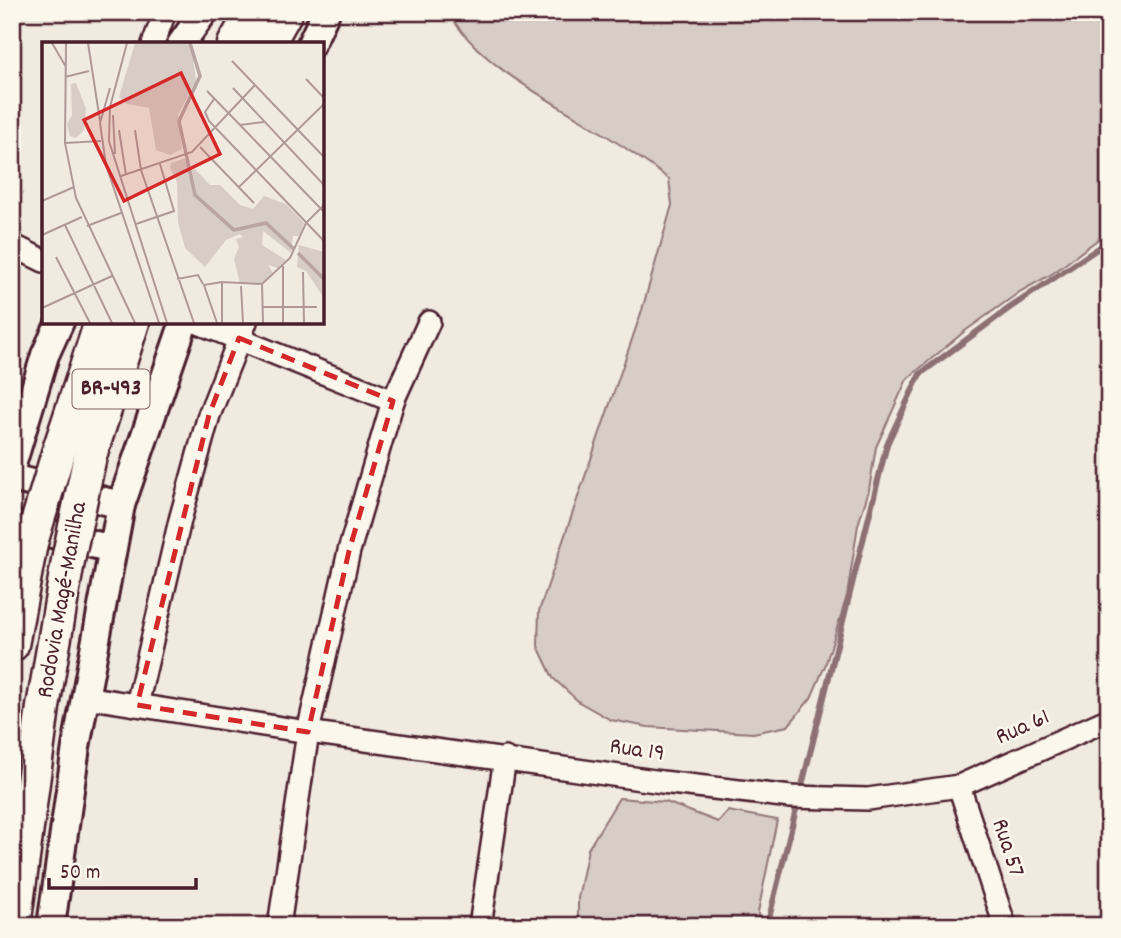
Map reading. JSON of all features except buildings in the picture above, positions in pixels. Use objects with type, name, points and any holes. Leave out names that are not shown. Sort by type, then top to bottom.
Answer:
[{"type":"highway","points":[[235,42],[252,12]]},
{"type":"highway","points":[[269,42],[285,12]]},
{"type":"highway","name":"Rodovia Magé-Manilha","points":[[12,645],[21,533],[59,450],[100,324]]},
{"type":"highway","name":"Rodovia Magé-Manilha","points":[[14,926],[43,707],[69,555],[90,456],[131,324]]},
{"type":"main road","points":[[182,42],[204,12]]},
{"type":"main road","points":[[312,42],[326,12]]},
{"type":"main road","name":"BR-493","points":[[12,465],[46,355],[59,324]]},
{"type":"main road","points":[[51,926],[85,697],[121,505],[183,324]]},
{"type":"main road","points":[[12,478],[121,505]]},
{"type":"main road","points":[[21,533],[112,549]]},
{"type":"street","points":[[154,42],[165,12]]},
{"type":"street","points":[[12,245],[42,260]]},
{"type":"street","points":[[279,926],[308,732],[349,551],[393,401],[429,322]]},
{"type":"street","points":[[208,324],[243,330],[393,401]]},
{"type":"street","points":[[137,705],[180,520],[209,415],[243,330]]},
{"type":"street","name":"Rua 19","points":[[85,697],[308,732],[662,782],[791,797],[868,799],[959,786]]},
{"type":"street","name":"Rua 61","points":[[959,786],[1109,719]]},
{"type":"street","points":[[480,926],[505,758]]},
{"type":"street","name":"Rua 57","points":[[959,786],[1005,926]]},
{"type":"highlighted area","points":[[239,338],[393,401],[349,551],[308,732],[137,705],[209,415]]},
{"type":"shaded area","points":[[448,12],[1109,12],[1109,231],[1052,274],[1021,291],[965,331],[907,379],[876,447],[869,490],[858,525],[847,596],[825,666],[811,698],[788,726],[753,733],[648,727],[611,720],[579,702],[553,678],[538,646],[539,611],[642,310],[672,205],[669,179],[507,73],[475,46]]},
{"type":"shaded area","points":[[619,798],[666,802],[718,822],[728,811],[777,820],[758,912],[758,926],[578,926],[578,898],[588,849]]},
{"type":"waterway","points":[[767,926],[887,444],[920,374],[1008,309],[1109,241]]}]
